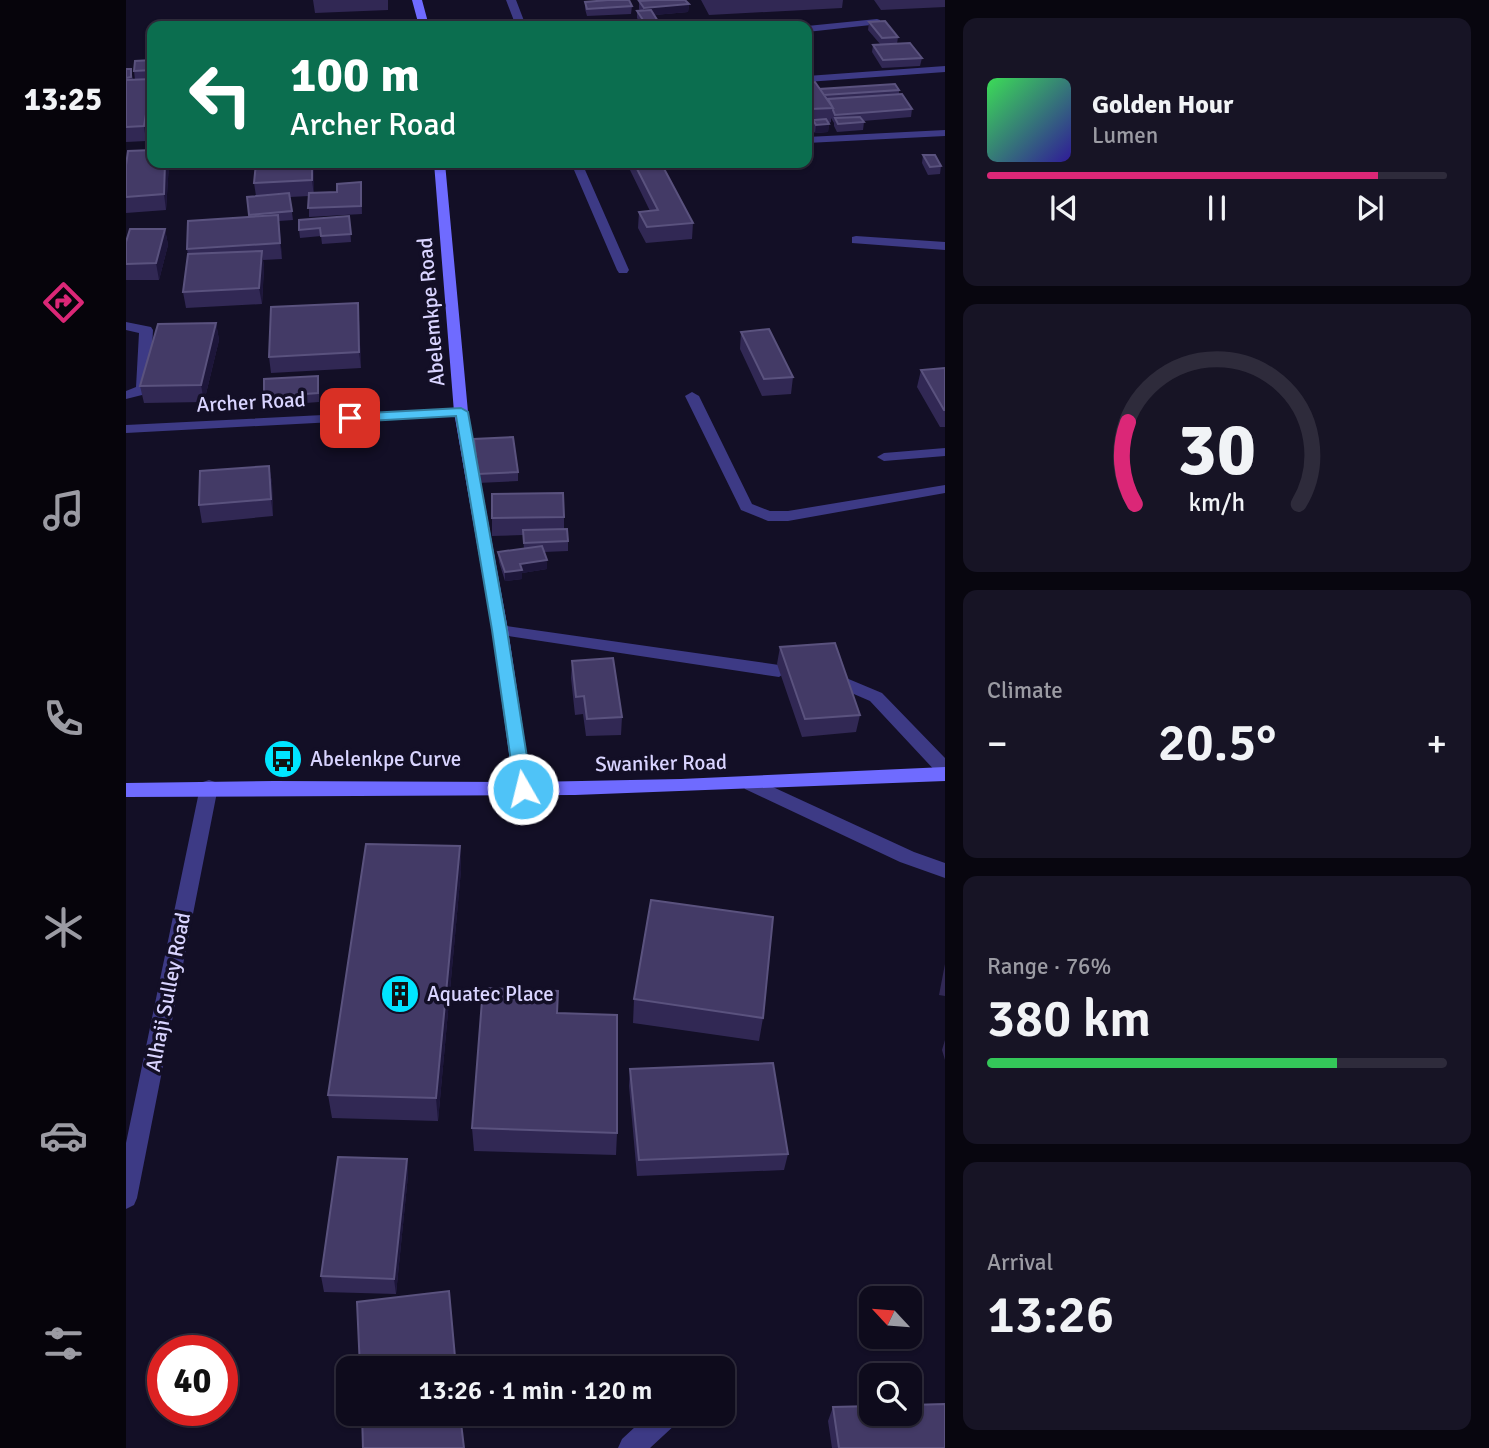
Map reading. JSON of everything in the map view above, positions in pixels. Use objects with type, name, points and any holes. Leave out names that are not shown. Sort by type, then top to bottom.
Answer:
[{"type":"street","points":[[417,0],[423,21]]},
{"type":"street","points":[[511,0],[519,21]]},
{"type":"street","points":[[812,28],[877,22]]},
{"type":"street","points":[[812,79],[945,69]]},
{"type":"street","points":[[812,140],[945,133]]},
{"type":"street","name":"Abelemkpe Road","points":[[439,168],[461,412],[500,630],[523,789]]},
{"type":"street","points":[[578,168],[623,270]]},
{"type":"street","points":[[856,240],[945,246]]},
{"type":"street","points":[[126,326],[146,330],[141,391],[126,395]]},
{"type":"street","points":[[126,367],[144,366]]},
{"type":"street","points":[[692,396],[746,508],[768,516],[788,516],[945,489]]},
{"type":"street","name":"Archer Road","points":[[126,429],[461,412]]},
{"type":"street","points":[[884,457],[945,453]]},
{"type":"street","points":[[500,630],[779,671]]},
{"type":"street","points":[[839,681],[876,697],[945,772]]},
{"type":"street","name":"Swaniker Road","points":[[126,790],[209,787],[523,789],[751,784],[945,772]]},
{"type":"street","points":[[751,784],[907,857],[945,871]]},
{"type":"street","name":"Alhaji Sulley Road","points":[[126,1198],[209,787]]},
{"type":"street","points":[[631,1448],[655,1426]]},
{"type":"building","points":[[629,0],[632,6],[587,9],[585,2]]},
{"type":"building","points":[[685,0],[689,4],[644,8],[639,1]]},
{"type":"building","points":[[651,10],[658,21],[644,21],[637,11]]},
{"type":"building","points":[[885,21],[898,37],[882,38],[869,22]]},
{"type":"building","points":[[910,43],[922,58],[883,60],[873,45]]},
{"type":"building","points":[[147,60],[147,70],[134,71],[135,61]]},
{"type":"building","points":[[126,69],[131,69],[131,77],[126,78]]},
{"type":"building","points":[[147,79],[144,126],[126,127],[126,80]]},
{"type":"building","points":[[812,82],[815,82],[833,108],[812,109]]},
{"type":"building","points":[[895,84],[899,90],[824,95],[820,89]]},
{"type":"building","points":[[902,94],[912,109],[835,115],[828,99]]},
{"type":"building","points":[[860,117],[864,122],[838,124],[835,118]]},
{"type":"building","points":[[826,119],[829,124],[816,125],[813,120]]},
{"type":"building","points":[[147,150],[147,168],[165,168],[164,194],[126,197],[128,151]]},
{"type":"building","points":[[923,155],[935,155],[941,166],[930,167]]},
{"type":"building","points":[[256,168],[312,168],[312,180],[254,183]]},
{"type":"building","points":[[637,168],[664,168],[693,223],[647,227],[639,212],[658,210]]},
{"type":"building","points":[[361,182],[361,206],[308,208],[309,193],[337,192],[337,184]]},
{"type":"building","points":[[289,193],[292,211],[249,215],[247,197]]},
{"type":"building","points":[[278,215],[280,243],[187,249],[188,221]]},
{"type":"building","points":[[349,216],[351,234],[321,236],[320,228],[299,230],[299,220]]},
{"type":"building","points":[[130,229],[165,229],[156,263],[126,264],[126,242]]},
{"type":"building","points":[[262,251],[259,288],[183,292],[188,254]]},
{"type":"building","points":[[358,303],[359,352],[269,357],[271,307]]},
{"type":"building","points":[[216,323],[201,385],[140,386],[158,324]]},
{"type":"building","points":[[769,329],[793,377],[764,379],[741,332]]},
{"type":"building","points":[[945,368],[945,410],[944,410],[921,370]]},
{"type":"building","points":[[318,376],[318,393],[264,397],[264,379]]},
{"type":"building","points":[[513,437],[518,472],[478,474],[474,439]]},
{"type":"building","points":[[269,466],[271,499],[199,505],[200,471]]},
{"type":"building","points":[[563,493],[564,517],[492,518],[492,494]]},
{"type":"building","points":[[567,529],[568,541],[524,543],[523,530]]},
{"type":"building","points":[[542,546],[547,560],[520,564],[522,570],[505,572],[498,552]]},
{"type":"building","points":[[835,643],[860,715],[805,719],[780,647]]},
{"type":"building","points":[[613,658],[622,717],[587,719],[584,696],[576,697],[572,661]]},
{"type":"building","name":"Aquatec Place","points":[[366,844],[460,846],[436,1098],[328,1095]]},
{"type":"building","points":[[651,900],[773,917],[763,1018],[634,999]]},
{"type":"building","points":[[483,988],[558,991],[557,1013],[617,1015],[617,1133],[472,1128]]},
{"type":"building","points":[[773,1063],[788,1154],[639,1160],[630,1069]]},
{"type":"building","points":[[338,1157],[407,1159],[394,1279],[321,1276]]},
{"type":"building","points":[[449,1291],[455,1356],[359,1356],[357,1302]]},
{"type":"building","points":[[945,1404],[945,1448],[839,1448],[833,1407],[859,1406],[859,1426],[922,1426],[922,1405]]},
{"type":"building","points":[[362,1426],[461,1426],[464,1448],[363,1448]]},
{"type":"place","name":"Abelenkpe Curve","points":[[283,759]]},
{"type":"place","name":"Aquatec Place","points":[[400,994]]},
{"type":"route","points":[[350,418],[461,412],[500,630],[523,789]]}]
